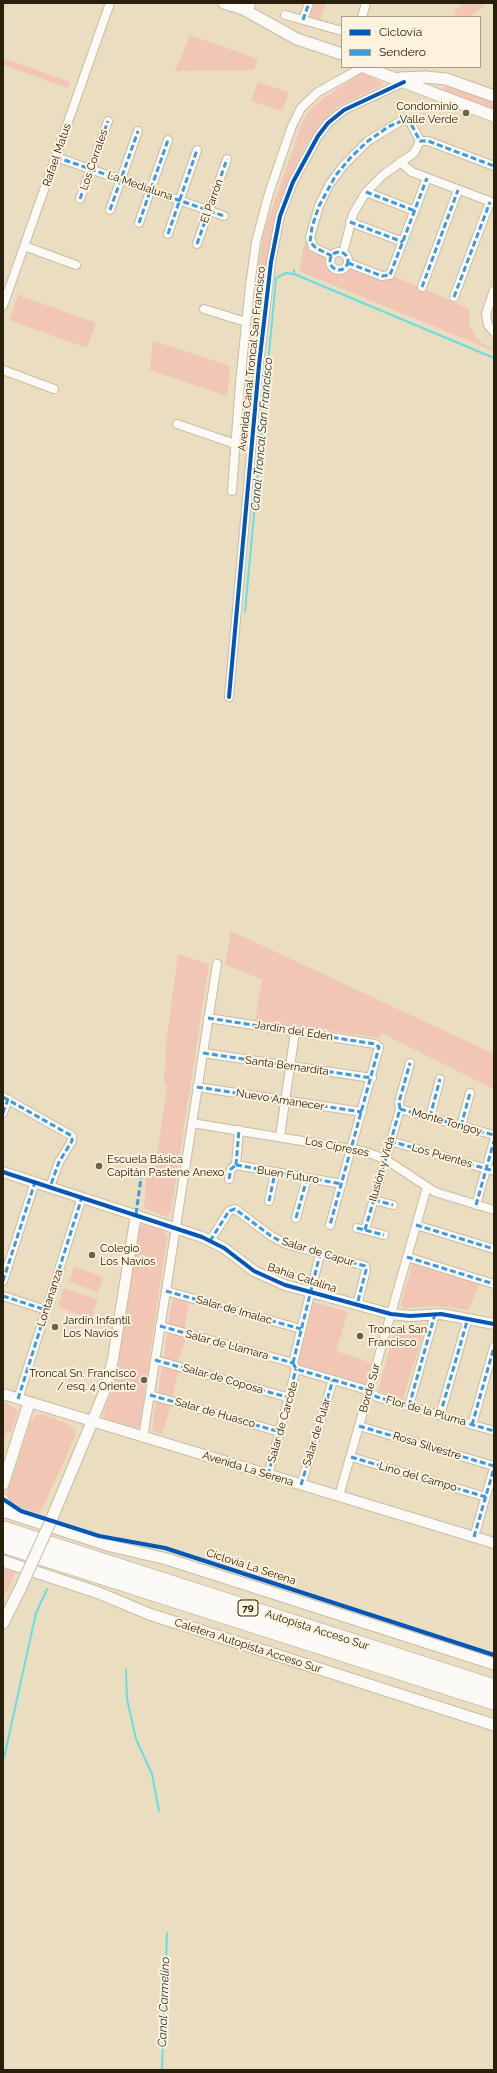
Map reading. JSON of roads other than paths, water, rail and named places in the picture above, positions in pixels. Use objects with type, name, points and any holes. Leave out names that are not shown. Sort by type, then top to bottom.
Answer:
[{"type":"highway","name":"Autopista Acceso Sur","points":[[3,1529],[494,1687]]},
{"type":"highway","name":"Autopista Acceso Sur","points":[[3,1544],[494,1702]]},
{"type":"main road","points":[[224,3],[250,7],[293,37],[341,54]]},
{"type":"main road","points":[[366,68],[494,116]]},
{"type":"main road","points":[[389,77],[439,78],[494,96]]},
{"type":"main road","points":[[3,1484],[29,1403]]},
{"type":"main road","points":[[3,1623],[52,1518],[92,1422]]},
{"type":"main road","points":[[3,1500],[8,1513],[111,1546],[167,1559],[494,1664]]},
{"type":"main road","name":"Caletera Autopista Acceso Sur","points":[[3,1561],[99,1593],[149,1614],[494,1725]]},
{"type":"street","name":"Rafael Matus","points":[[3,306],[110,3]]},
{"type":"street","points":[[303,20],[309,3]]},
{"type":"street","points":[[362,16],[366,3]]},
{"type":"street","points":[[285,15],[341,31]]},
{"type":"street","name":"Avenida Canal Troncal San Francisco","points":[[232,491],[246,322],[253,262],[268,193],[294,119],[301,108],[313,95],[362,68]]},
{"type":"street","name":"Avenida Canal Troncal San Francisco","points":[[229,697],[260,358],[272,254],[280,216],[293,182],[318,136],[328,123],[344,110],[404,82]]},
{"type":"street","points":[[332,256],[313,247],[310,237],[319,206],[339,170],[368,141],[402,120],[406,119],[410,122],[420,141]]},
{"type":"street","name":"Los Corrales","points":[[80,199],[108,121]]},
{"type":"street","points":[[110,210],[138,131]]},
{"type":"street","points":[[138,223],[168,140]]},
{"type":"street","points":[[343,253],[350,222],[366,192],[383,175],[414,153],[420,141]]},
{"type":"street","points":[[420,141],[428,141],[494,166]]},
{"type":"street","points":[[168,234],[197,150]]},
{"type":"street","name":"La Medialuna","points":[[56,157],[224,216]]},
{"type":"street","name":"El Parrón","points":[[197,244],[227,160]]},
{"type":"street","points":[[400,162],[408,170],[492,202],[454,297]]},
{"type":"street","points":[[348,263],[382,276],[388,276],[392,273],[427,178]]},
{"type":"street","points":[[422,287],[458,190]]},
{"type":"street","points":[[366,192],[415,211]]},
{"type":"street","points":[[350,222],[403,242]]},
{"type":"street","points":[[24,246],[76,265]]},
{"type":"street","points":[[337,252],[343,253],[347,257],[348,263],[343,270],[334,269],[330,264],[332,256],[337,252]]},
{"type":"street","points":[[494,290],[486,314],[488,324],[494,332]]},
{"type":"street","points":[[204,309],[246,322]]},
{"type":"street","points":[[3,370],[54,389]]},
{"type":"street","points":[[177,424],[235,444]]},
{"type":"street","points":[[143,1438],[217,964]]},
{"type":"street","name":"Jardin del Edén","points":[[208,1018],[375,1044],[379,1047],[372,1078]]},
{"type":"street","points":[[280,1137],[295,1032]]},
{"type":"street","name":"Santa Bernardita","points":[[203,1053],[372,1078]]},
{"type":"street","name":"Ilusión y Vida","points":[[384,1235],[361,1229],[374,1200],[400,1109],[399,1102],[410,1063]]},
{"type":"street","points":[[330,1226],[372,1078]]},
{"type":"street","points":[[430,1117],[440,1079]]},
{"type":"street","name":"Nuevo Amanecer","points":[[198,1087],[362,1112]]},
{"type":"street","points":[[461,1126],[470,1093]]},
{"type":"street","points":[[3,1113],[5,1098],[72,1138],[59,1162],[50,1187]]},
{"type":"street","name":"Monte Tongoy","points":[[400,1109],[494,1135]]},
{"type":"street","name":"Los Cipreses","points":[[192,1123],[352,1148],[385,1160],[444,1196],[494,1210]]},
{"type":"street","points":[[229,1179],[231,1169],[236,1165],[239,1130]]},
{"type":"street","points":[[476,1205],[490,1170],[494,1135]]},
{"type":"street","name":"Los Puentes","points":[[390,1141],[490,1170]]},
{"type":"street","name":"Buen Futuro","points":[[236,1165],[342,1184]]},
{"type":"street","name":"Bahía Catalina","points":[[3,1172],[136,1214],[210,1241],[224,1248],[264,1276],[311,1292],[391,1314],[410,1316],[436,1314],[468,1318],[494,1324]]},
{"type":"street","points":[[269,1201],[275,1173]]},
{"type":"street","points":[[296,1218],[307,1178]]},
{"type":"street","points":[[3,1281],[35,1182]]},
{"type":"street","name":"Borde Sur","points":[[339,1496],[427,1187]]},
{"type":"street","name":"Lontananza","points":[[18,1399],[82,1197]]},
{"type":"street","points":[[374,1200],[393,1205]]},
{"type":"street","name":"Salar de Capur","points":[[210,1241],[232,1209],[246,1216],[281,1242],[366,1268],[357,1305]]},
{"type":"street","points":[[92,1422],[106,1387],[114,1359],[136,1214]]},
{"type":"street","points":[[416,1225],[494,1249]]},
{"type":"street","name":"Salar de Carcote","points":[[268,1475],[290,1398],[301,1330],[320,1254]]},
{"type":"street","points":[[407,1257],[494,1284]]},
{"type":"street","name":"Salar de Imalac","points":[[166,1291],[301,1330]]},
{"type":"street","points":[[3,1296],[46,1310]]},
{"type":"street","points":[[409,1406],[436,1314]]},
{"type":"street","points":[[440,1415],[468,1318]]},
{"type":"street","name":"Salar de Llamara","points":[[160,1326],[295,1366]]},
{"type":"street","points":[[472,1425],[494,1347]]},
{"type":"street","name":"Salar de Coposa","points":[[155,1360],[290,1398]]},
{"type":"street","name":"Flor de la Pluma","points":[[295,1366],[369,1392],[377,1397],[494,1431]]},
{"type":"street","name":"Salar de Pular","points":[[301,1485],[333,1380]]},
{"type":"street","name":"Avenida La Serena","points":[[3,1394],[143,1438],[494,1543]]},
{"type":"street","name":"Salar de Huasco","points":[[150,1395],[280,1432]]},
{"type":"street","name":"Rosa Silvestre","points":[[359,1426],[494,1467]]},
{"type":"street","name":"Lino del Campo","points":[[351,1457],[486,1497]]},
{"type":"street","points":[[474,1537],[494,1467]]},
{"type":"waterway","name":"Canal Troncal San Francisco","points":[[245,612],[276,278],[286,273],[294,274],[294,270]]},
{"type":"waterway","points":[[294,274],[494,358]]},
{"type":"waterway","name":"Canal Troncal San Francisco","points":[[4,1758],[36,1613],[47,1589]]},
{"type":"waterway","name":"Canal Carmelino","points":[[126,1669],[127,1699],[136,1739],[152,1774],[159,1811]]},
{"type":"waterway","name":"Canal Carmelino","points":[[162,2070],[167,1933]]},
{"type":"place","name":"Condominio Valle Verde","points":[[466,113]]},
{"type":"place","name":"Escuela Básica Capitán Pastene Anexo","points":[[99,1166]]},
{"type":"place","name":"Colegio Los Navíos","points":[[92,1255]]},
{"type":"place","name":"Jardín Infantil Los Navíos","points":[[55,1327]]},
{"type":"place","name":"Troncal San Francisco","points":[[360,1336]]},
{"type":"place","name":"Troncal Sn. Francisco / esq. 4 Oriente","points":[[144,1380]]}]
